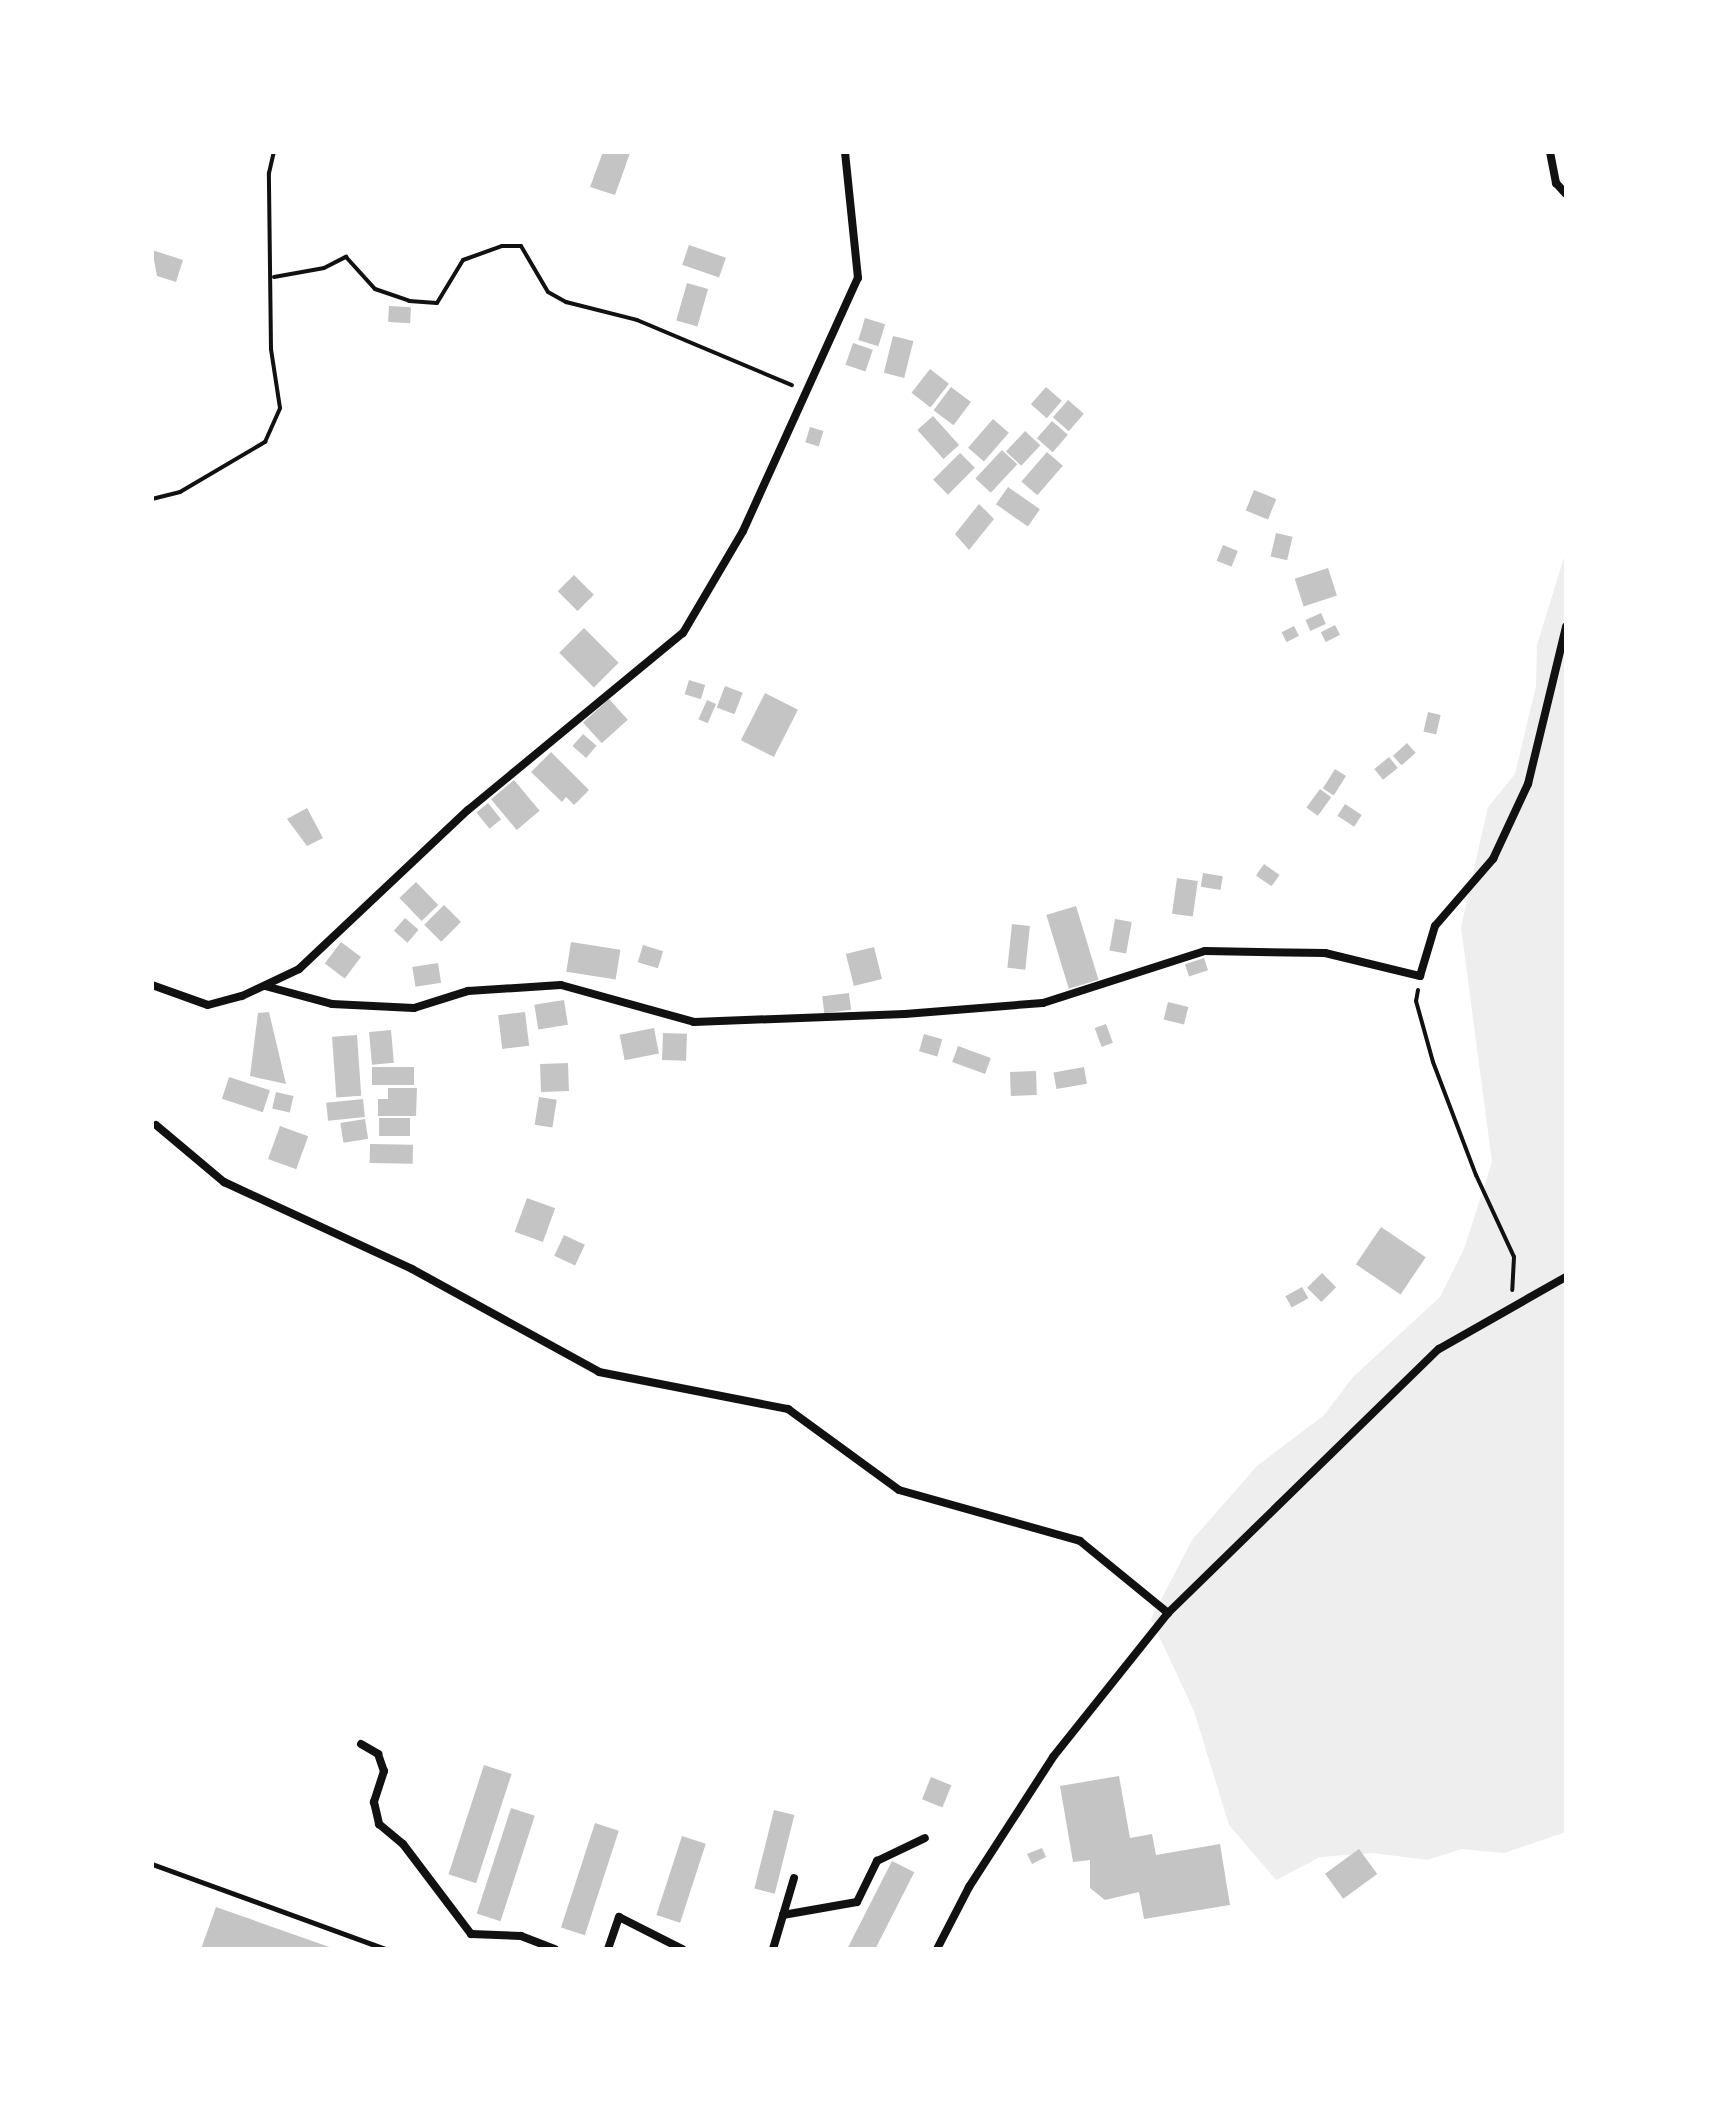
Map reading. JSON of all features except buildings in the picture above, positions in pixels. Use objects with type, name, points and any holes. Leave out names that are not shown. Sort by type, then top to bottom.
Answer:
[{"type":"street","points":[[152,985],[208,1005],[265,986],[299,969],[468,810],[683,633],[743,531],[858,278],[845,152]]},
{"type":"street","points":[[1550,152],[1556,183],[1566,194]]},
{"type":"street","points":[[265,986],[332,1004],[414,1008],[468,991],[561,985],[694,1022],[905,1014],[1043,1003],[1205,951],[1325,953],[1420,976],[1435,926],[1493,859],[1528,784],[1566,627]]},
{"type":"street","points":[[156,1125],[224,1182],[412,1269],[599,1372],[788,1409],[899,1490],[1080,1541],[1168,1613]]},
{"type":"street","points":[[937,1949],[969,1887],[1053,1757],[1168,1613],[1439,1349],[1566,1277]]},
{"type":"street","points":[[361,1744],[378,1754],[384,1771],[374,1802],[379,1824],[403,1844],[471,1934],[521,1936],[555,1949]]},
{"type":"street","points":[[783,1915],[857,1902],[877,1861],[925,1838]]},
{"type":"street","points":[[773,1949],[794,1878]]},
{"type":"street","points":[[608,1949],[619,1917],[682,1949]]},
{"type":"lane","points":[[152,1864],[385,1949]]},
{"type":"path","points":[[152,499],[180,492],[265,442],[280,408],[271,349],[274,277],[269,226],[274,152]]},
{"type":"path","points":[[274,277],[324,268],[346,257],[375,289],[409,301],[437,303],[463,260],[502,246],[521,246],[548,292],[566,302],[637,320],[762,368],[807,393]]},
{"type":"path","points":[[1420,976],[1416,1001],[1433,1062],[1476,1175],[1514,1257],[1511,1306]]},
{"type":"shaded area","points":[[1566,551],[1566,1832],[1504,1853],[1462,1849],[1427,1860],[1374,1853],[1320,1857],[1276,1880],[1229,1825],[1194,1711],[1151,1619],[1192,1540],[1257,1466],[1324,1415],[1353,1377],[1440,1297],[1464,1249],[1492,1162],[1461,927],[1488,807],[1515,774],[1536,686],[1537,645]]}]
